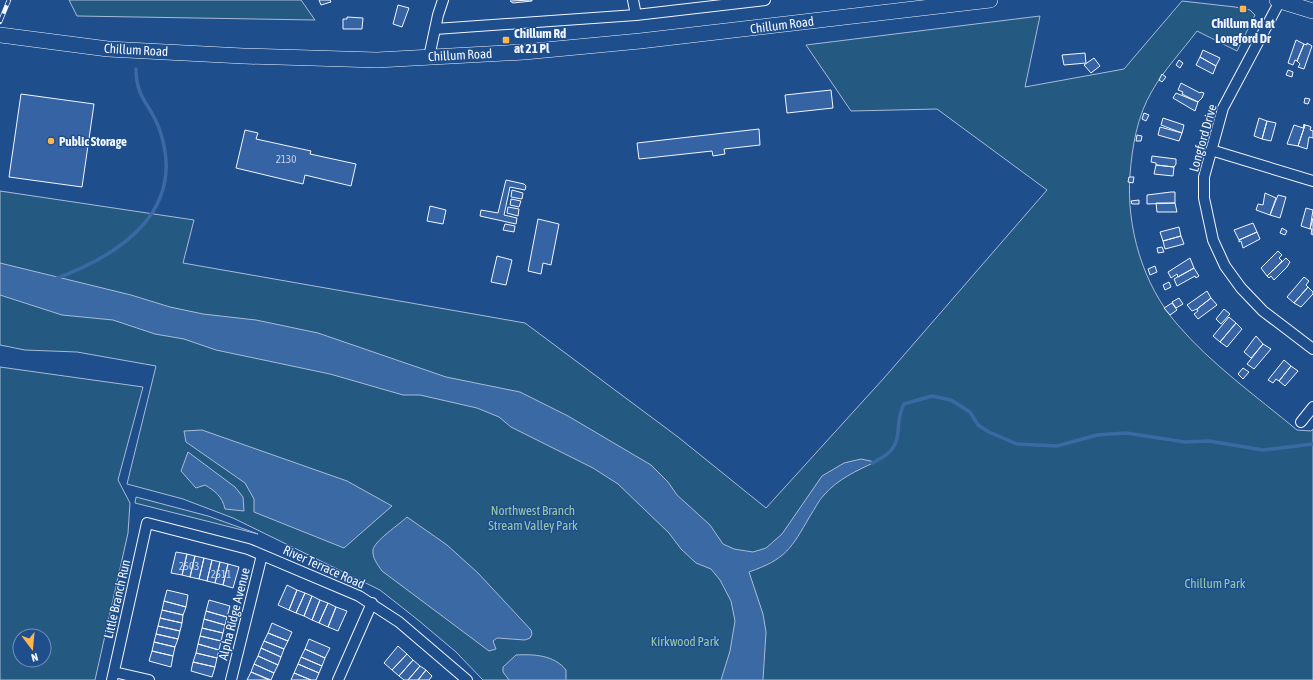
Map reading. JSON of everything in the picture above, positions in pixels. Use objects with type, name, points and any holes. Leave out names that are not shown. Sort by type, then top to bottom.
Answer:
[{"type":"main road","name":"Chillum Road","points":[[0,35],[108,49],[243,56],[377,60],[524,52],[640,41],[990,0]]},
{"type":"main road","points":[[1278,0],[1313,11]]},
{"type":"street","points":[[429,57],[443,0]]},
{"type":"street","points":[[633,0],[636,15]]},
{"type":"street","name":"Chillum Road","points":[[435,30],[636,15],[765,0]]},
{"type":"street","name":"Longford Drive","points":[[1278,0],[1224,108],[1204,177],[1204,198],[1214,240],[1225,266],[1241,288],[1263,311],[1313,349]]},
{"type":"street","points":[[1211,150],[1313,181]]},
{"type":"street","points":[[1301,422],[1313,407]]},
{"type":"street","name":"River Terrace Road","points":[[147,524],[248,549],[359,596],[400,622],[467,680]]},
{"type":"street","name":"Little Branch Run","points":[[113,676],[147,524]]},
{"type":"street","name":"Alpha Ridge Avenue","points":[[231,680],[262,555]]},
{"type":"street","points":[[338,680],[372,603]]},
{"type":"street","points":[[113,676],[149,680]]},
{"type":"green space","points":[[69,0],[301,0],[315,20],[77,16]]},
{"type":"green space","name":"Northwest Branch Stream Valley Park","points":[[1182,1],[1235,7],[1250,10],[1255,15],[1237,51],[1197,31],[1152,91],[1139,121],[1132,154],[1129,195],[1134,235],[1146,273],[1155,292],[1165,309],[1190,339],[1234,379],[1297,430],[1311,431],[1313,429],[1313,680],[483,680],[456,652],[380,590],[233,518],[183,499],[127,484],[156,366],[77,352],[25,350],[0,345],[0,191],[194,220],[183,263],[525,323],[678,437],[766,508],[884,378],[1047,190],[937,109],[851,111],[806,45],[1040,16],[1025,87],[1124,69]]},
{"type":"green space","points":[[0,367],[143,387],[118,480],[130,503],[128,533],[95,680],[0,680]]},
{"type":"green space","points":[[136,497],[208,516],[258,534],[135,503]]},
{"type":"shaded area","points":[[0,263],[131,295],[170,307],[203,314],[256,320],[318,333],[446,377],[520,392],[568,416],[651,465],[668,482],[677,495],[710,525],[723,544],[734,549],[753,552],[766,548],[782,534],[822,476],[844,463],[861,459],[875,462],[848,476],[829,489],[820,500],[798,537],[786,552],[771,562],[749,572],[763,614],[766,632],[763,680],[721,680],[730,651],[735,621],[731,601],[720,580],[711,569],[696,563],[681,549],[669,533],[618,484],[593,468],[511,427],[499,417],[477,408],[420,395],[403,395],[330,374],[216,350],[184,339],[155,334],[113,320],[62,315],[0,295]]},
{"type":"shaded area","points":[[202,430],[347,481],[392,506],[344,548],[254,512],[254,499],[245,483],[186,442],[184,431]]},
{"type":"shaded area","points":[[188,452],[235,487],[243,497],[244,511],[225,509],[218,494],[205,485],[196,488],[181,471]]},
{"type":"shaded area","points":[[407,517],[447,545],[478,573],[531,630],[532,634],[530,638],[525,640],[497,638],[493,641],[496,649],[489,651],[382,571],[373,556],[374,546],[382,537]]},
{"type":"shaded area","points":[[516,655],[537,655],[556,661],[566,670],[566,680],[509,680],[503,672],[503,667]]},
{"type":"building","points":[[319,0],[330,0],[331,2],[321,5]]},
{"type":"building","points":[[532,0],[513,3],[510,1]]},
{"type":"building","points":[[398,5],[409,8],[402,27],[393,24]]},
{"type":"building","points":[[347,17],[363,18],[362,29],[343,29],[343,19],[347,19]]},
{"type":"building","points":[[1296,40],[1304,44],[1297,61],[1295,60],[1293,65],[1288,63]]},
{"type":"building","points":[[1307,43],[1312,46],[1304,69],[1298,67],[1300,64],[1297,61],[1304,44],[1307,45]]},
{"type":"building","points":[[1203,50],[1220,58],[1216,66],[1200,57]]},
{"type":"building","points":[[1085,53],[1086,63],[1064,65],[1062,55]]},
{"type":"building","points":[[1200,57],[1216,66],[1213,74],[1196,65]]},
{"type":"building","points":[[1094,58],[1100,66],[1091,73],[1084,65]]},
{"type":"building","points":[[1179,60],[1183,63],[1180,68],[1176,65]]},
{"type":"building","points":[[1288,70],[1293,72],[1292,77],[1286,75]]},
{"type":"building","points":[[1162,74],[1166,77],[1162,82],[1159,80]]},
{"type":"building","points":[[1181,83],[1200,93],[1204,93],[1202,98],[1198,102],[1182,94],[1183,92],[1178,90]]},
{"type":"building","points":[[831,90],[833,108],[787,113],[785,95]]},
{"type":"building","points":[[1176,93],[1198,102],[1195,111],[1173,98]]},
{"type":"building","name":"Public Storage","points":[[21,94],[94,104],[82,187],[9,177]]},
{"type":"building","points":[[1305,98],[1310,99],[1308,104],[1304,103]]},
{"type":"building","points":[[1144,113],[1149,115],[1146,121],[1142,119]]},
{"type":"building","points":[[1163,118],[1184,125],[1182,133],[1161,125]]},
{"type":"building","points":[[1259,118],[1267,121],[1262,139],[1254,136]]},
{"type":"building","points":[[1267,121],[1276,123],[1271,141],[1262,139]]},
{"type":"building","points":[[1304,124],[1305,125],[1298,146],[1287,144],[1294,125],[1303,128]]},
{"type":"building","points":[[1305,125],[1311,127],[1310,130],[1313,131],[1313,138],[1309,137],[1307,149],[1298,146]]},
{"type":"building","points":[[1160,127],[1182,133],[1179,141],[1158,135]]},
{"type":"building","points":[[759,129],[760,145],[724,149],[725,154],[713,156],[712,151],[639,159],[637,143]]},
{"type":"building","points":[[245,130],[258,133],[256,139],[311,151],[310,154],[356,164],[351,186],[305,175],[303,184],[236,168]]},
{"type":"building","points":[[1137,135],[1142,136],[1141,141],[1136,141]]},
{"type":"building","points":[[1152,156],[1176,159],[1176,164],[1174,167],[1156,165],[1156,163],[1151,162]]},
{"type":"building","points":[[1156,165],[1174,167],[1173,176],[1154,174]]},
{"type":"building","points":[[1129,177],[1134,177],[1133,183],[1128,182]]},
{"type":"building","points":[[506,180],[524,184],[526,186],[525,190],[510,187],[504,215],[517,218],[516,224],[480,216],[481,210],[498,213]]},
{"type":"building","points":[[512,190],[523,193],[522,199],[511,197]]},
{"type":"building","points":[[1175,192],[1175,203],[1147,204],[1147,195]]},
{"type":"building","points":[[1265,193],[1276,198],[1270,215],[1256,210],[1258,204],[1263,205]]},
{"type":"building","points":[[1278,195],[1286,197],[1280,218],[1270,215]]},
{"type":"building","points":[[511,199],[521,201],[519,207],[510,205]]},
{"type":"building","points":[[1139,200],[1139,204],[1132,204],[1131,201]]},
{"type":"building","points":[[1156,203],[1175,203],[1177,212],[1157,212]]},
{"type":"building","points":[[430,206],[446,210],[443,224],[427,221]]},
{"type":"building","points":[[508,207],[519,209],[518,216],[507,213]]},
{"type":"building","points":[[1306,208],[1313,210],[1310,229],[1301,226]]},
{"type":"building","points":[[1313,218],[1313,235],[1311,234],[1312,229],[1310,229]]},
{"type":"building","points":[[538,219],[559,224],[551,265],[543,263],[541,274],[528,271]]},
{"type":"building","points":[[1253,223],[1257,232],[1239,240],[1234,230]]},
{"type":"building","points":[[505,224],[515,226],[514,232],[503,230]]},
{"type":"building","points":[[1179,227],[1181,236],[1163,241],[1160,232]]},
{"type":"building","points":[[1282,228],[1287,231],[1285,235],[1280,233]]},
{"type":"building","points":[[1257,232],[1260,239],[1243,248],[1241,241],[1239,242],[1239,240]]},
{"type":"building","points":[[1181,236],[1184,244],[1165,249],[1163,241]]},
{"type":"building","points":[[1162,247],[1164,252],[1158,253],[1157,248]]},
{"type":"building","points":[[1278,251],[1282,255],[1279,258],[1282,261],[1267,276],[1261,268]]},
{"type":"building","points":[[497,256],[512,260],[506,285],[491,282]]},
{"type":"building","points":[[1190,258],[1194,268],[1178,277],[1177,274],[1171,278],[1168,272]]},
{"type":"building","points":[[1286,258],[1290,262],[1287,267],[1274,280],[1271,276],[1269,278],[1267,276]]},
{"type":"building","points":[[1155,266],[1157,272],[1150,275],[1148,269]]},
{"type":"building","points":[[1194,268],[1199,276],[1196,278],[1195,276],[1177,286],[1174,279]]},
{"type":"building","points":[[1304,277],[1309,281],[1306,285],[1308,287],[1294,303],[1287,297]]},
{"type":"building","points":[[1169,282],[1171,287],[1165,290],[1163,285]]},
{"type":"building","points":[[1308,287],[1313,294],[1301,307],[1294,303]]},
{"type":"building","points":[[1207,291],[1211,298],[1192,311],[1187,305]]},
{"type":"building","points":[[1179,298],[1183,304],[1176,308],[1172,302]]},
{"type":"building","points":[[1211,298],[1217,305],[1198,319],[1194,314],[1198,311],[1197,309]]},
{"type":"building","points":[[1172,303],[1177,310],[1170,315],[1164,308]]},
{"type":"building","points":[[1224,309],[1230,314],[1221,324],[1216,319]]},
{"type":"building","points":[[1229,317],[1236,323],[1220,342],[1213,336]]},
{"type":"building","points":[[1236,323],[1242,329],[1227,347],[1220,342]]},
{"type":"building","points":[[1256,336],[1263,344],[1251,358],[1244,352]]},
{"type":"building","points":[[1263,344],[1271,349],[1254,369],[1247,364]]},
{"type":"building","points":[[1284,360],[1291,366],[1279,381],[1276,379],[1273,383],[1268,380]]},
{"type":"building","points":[[1291,366],[1298,371],[1285,386],[1279,381]]},
{"type":"building","points":[[1243,368],[1249,372],[1243,379],[1238,374]]},
{"type":"building","points":[[176,552],[187,554],[182,575],[171,573]]},
{"type":"building","points":[[187,554],[195,556],[190,577],[182,575]]},
{"type":"building","points":[[195,556],[204,558],[199,579],[190,577]]},
{"type":"building","points":[[204,558],[212,560],[207,581],[199,579]]},
{"type":"building","points":[[212,560],[220,562],[215,583],[207,581]]},
{"type":"building","points":[[220,562],[228,564],[223,585],[215,583]]},
{"type":"building","points":[[228,564],[239,567],[233,588],[223,585]]},
{"type":"building","points":[[287,585],[297,590],[289,610],[278,605]]},
{"type":"building","points":[[167,590],[188,595],[186,607],[164,601]]},
{"type":"building","points":[[297,590],[305,593],[296,613],[289,610]]},
{"type":"building","points":[[305,593],[312,596],[304,616],[296,613]]},
{"type":"building","points":[[312,596],[320,600],[312,620],[304,616]]},
{"type":"building","points":[[209,600],[230,606],[227,617],[206,611]]},
{"type":"building","points":[[320,600],[328,603],[319,623],[312,620]]},
{"type":"building","points":[[164,601],[186,607],[183,615],[162,610]]},
{"type":"building","points":[[328,603],[336,607],[328,627],[319,623]]},
{"type":"building","points":[[336,607],[347,611],[338,631],[328,627]]},
{"type":"building","points":[[162,610],[183,615],[182,623],[160,618]]},
{"type":"building","points":[[206,611],[227,617],[225,625],[204,619]]},
{"type":"building","points":[[160,618],[182,623],[180,631],[158,626]]},
{"type":"building","points":[[204,619],[225,625],[223,633],[202,628]]},
{"type":"building","points":[[272,623],[292,632],[288,641],[268,633]]},
{"type":"building","points":[[158,626],[180,631],[178,639],[156,634]]},
{"type":"building","points":[[202,628],[223,633],[221,641],[200,636]]},
{"type":"building","points":[[268,633],[288,641],[284,649],[264,641]]},
{"type":"building","points":[[156,634],[178,639],[175,647],[154,642]]},
{"type":"building","points":[[200,636],[221,641],[219,650],[198,644]]},
{"type":"building","points":[[309,639],[330,648],[325,658],[305,649]]},
{"type":"building","points":[[264,641],[284,649],[281,657],[261,648]]},
{"type":"building","points":[[154,642],[175,647],[173,656],[152,651]]},
{"type":"building","points":[[198,644],[219,650],[217,658],[196,653]]},
{"type":"building","points":[[398,646],[407,654],[392,670],[384,663]]},
{"type":"building","points":[[261,648],[281,657],[278,665],[258,656]]},
{"type":"building","points":[[305,649],[325,658],[322,666],[301,657]]},
{"type":"building","points":[[152,651],[173,656],[171,667],[149,661]]},
{"type":"building","points":[[196,653],[217,658],[215,667],[193,662]]},
{"type":"building","points":[[407,654],[413,660],[399,676],[392,670]]},
{"type":"building","points":[[258,656],[278,665],[274,673],[254,664]]},
{"type":"building","points":[[301,657],[322,666],[319,673],[298,664]]},
{"type":"building","points":[[413,660],[420,666],[408,680],[404,680],[399,676]]},
{"type":"building","points":[[193,662],[215,667],[212,677],[191,671]]},
{"type":"building","points":[[254,664],[274,673],[271,680],[251,672]]},
{"type":"building","points":[[298,664],[319,673],[316,680],[311,680],[294,673]]},
{"type":"building","points":[[420,666],[426,670],[418,680],[408,680]]},
{"type":"building","points":[[426,670],[432,676],[429,680],[418,680]]},
{"type":"building","points":[[251,672],[269,680],[247,680]]},
{"type":"building","points":[[294,673],[311,680],[291,680]]},
{"type":"waterway","points":[[55,279],[103,257],[124,243],[142,226],[156,207],[164,184],[166,159],[157,122],[141,95],[136,69]]},
{"type":"waterway","points":[[872,463],[883,457],[894,445],[897,439],[899,418],[904,404],[932,396],[951,400],[970,412],[978,425],[989,432],[1017,444],[1057,446],[1097,435],[1126,433],[1185,442],[1209,441],[1263,450],[1313,444]]},
{"type":"railway","points":[[0,22],[9,0]]},
{"type":"place","name":"Chillum Rd at Longford Dr","points":[[1243,9]]},
{"type":"place","name":"Chillum Rd at 21 Pl","points":[[506,40]]},
{"type":"place","name":"Public Storage","points":[[51,141]]},
{"type":"park label","name":"Chillum Park","points":[[1215,583]]},
{"type":"park label","name":"Kirkwood Park","points":[[685,641]]}]
